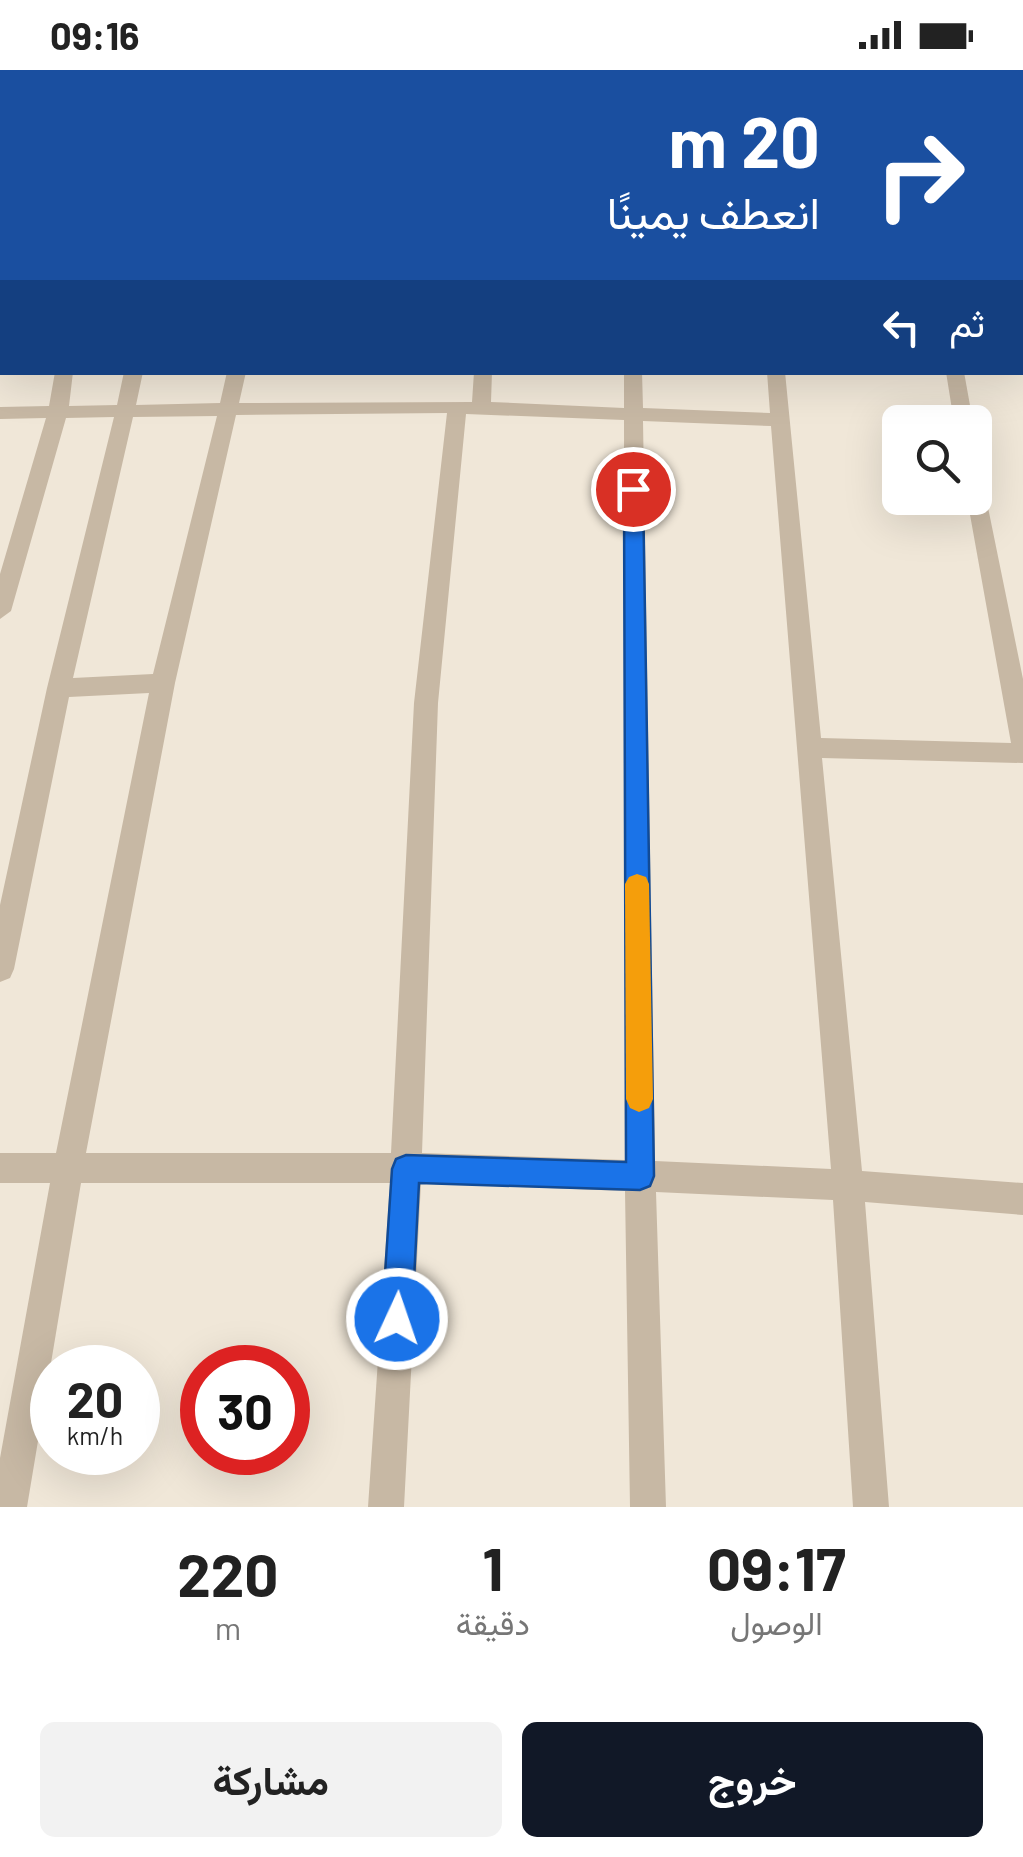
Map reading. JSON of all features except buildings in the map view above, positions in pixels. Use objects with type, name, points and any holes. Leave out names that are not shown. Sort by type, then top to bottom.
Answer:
[{"type":"street","points":[[0,611],[58,412],[64,375]]},
{"type":"street","points":[[0,969],[58,688],[133,375]]},
{"type":"street","points":[[9,1507],[68,1168],[163,683],[237,375]]},
{"type":"street","points":[[386,1507],[406,1169],[426,704],[469,407],[483,375]]},
{"type":"street","points":[[633,375],[640,1176],[648,1507]]},
{"type":"street","points":[[776,375],[848,1186],[871,1507]]},
{"type":"street","points":[[956,375],[961,405]]},
{"type":"street","points":[[0,412],[469,407],[781,420]]},
{"type":"street","points":[[981,515],[1023,742]]},
{"type":"street","points":[[58,688],[163,683]]},
{"type":"street","points":[[810,748],[1023,753]]},
{"type":"street","points":[[0,1168],[406,1169],[640,1176],[1023,1199]]},
{"type":"slow traffic","points":[[637,884],[639,1099]]},
{"type":"route","points":[[397,1319],[406,1169],[640,1176],[633,489]]}]
